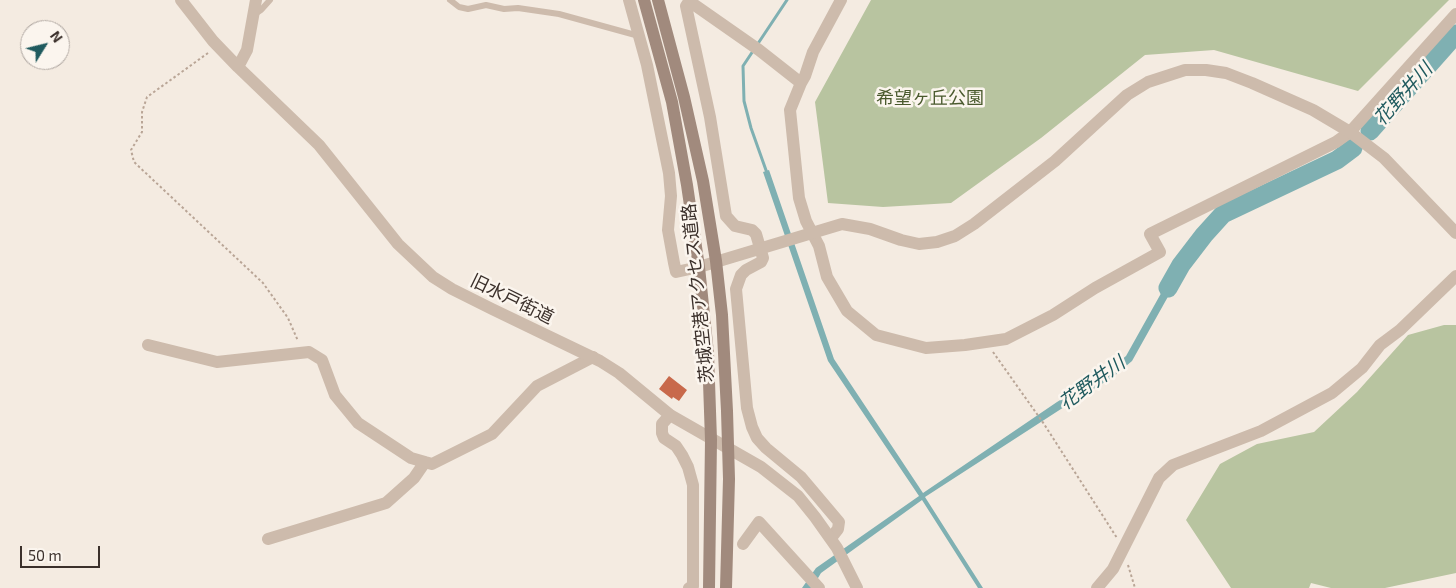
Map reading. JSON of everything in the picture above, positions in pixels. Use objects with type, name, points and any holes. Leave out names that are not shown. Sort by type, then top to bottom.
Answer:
[{"type":"main road","name":"茨城空港アクセス道路","points":[[644,0],[672,102],[700,266],[708,353],[711,440],[709,588]]},
{"type":"main road","name":"茨城空港アクセス道路","points":[[658,0],[684,97],[703,180],[716,261],[726,372],[728,448],[726,588]]},
{"type":"street","name":"旧水戸街道","points":[[181,0],[218,46],[319,145],[398,244],[433,277],[619,373],[670,415],[761,467],[798,496],[834,543],[857,588]]},
{"type":"street","points":[[238,67],[247,50],[256,0]]},
{"type":"street","points":[[629,0],[647,65],[669,173],[668,230],[676,272],[762,249],[842,224],[870,229],[919,244],[937,242],[954,236],[974,224],[1048,166],[1127,95],[1148,82],[1184,70],[1206,70],[1226,74],[1252,83],[1313,110],[1350,132],[1384,158],[1456,233]]},
{"type":"street","points":[[841,0],[813,52],[790,110],[799,198],[806,221],[820,246],[827,277],[847,310],[876,336],[926,348],[1006,339],[1053,315],[1095,288],[1160,252],[1150,234],[1336,142],[1350,132],[1456,14]]},
{"type":"street","points":[[801,84],[690,1],[686,6],[710,117],[726,216],[735,226],[752,230],[756,234],[762,249],[763,258],[761,262],[746,270],[738,281],[736,289],[748,408],[752,427],[757,438],[766,448],[801,477],[839,522],[834,543]]},
{"type":"street","points":[[1097,588],[1113,569],[1158,478],[1173,465],[1261,431],[1332,393],[1362,368],[1380,345],[1400,330],[1456,276]]},
{"type":"street","points":[[148,345],[217,362],[309,352],[322,360],[335,395],[358,423],[412,458],[432,464],[492,434],[537,386],[593,358]]},
{"type":"street","points":[[670,415],[662,424],[662,433],[664,438],[676,446],[682,455],[688,467],[693,485],[693,586],[690,588]]},
{"type":"street","points":[[268,539],[386,503],[414,478],[425,462]]},
{"type":"street","points":[[743,544],[759,522],[818,588]]},
{"type":"lane","points":[[254,14],[261,10],[270,0]]},
{"type":"lane","points":[[450,0],[459,7],[468,9],[486,5],[504,9],[518,8],[559,14],[639,36]]},
{"type":"path","points":[[218,46],[146,97],[142,112],[142,132],[131,150],[134,162],[263,283],[288,318],[303,353]]},
{"type":"path","points":[[986,342],[1044,424],[1124,549],[1135,588]]},
{"type":"green space","name":"希望ヶ丘公園","points":[[871,0],[1449,0],[1358,91],[1214,50],[1145,55],[1041,138],[951,203],[883,207],[828,203],[815,102]]},
{"type":"green space","points":[[1444,325],[1456,325],[1456,573],[1385,588],[1331,588],[1311,583],[1309,588],[1231,588],[1186,520],[1220,464],[1257,444],[1314,432],[1357,392],[1408,335]]},
{"type":"water","points":[[769,170],[834,359],[923,493],[1057,402],[1109,370],[1126,356],[1178,263],[1184,268],[1132,361],[1113,377],[925,497],[983,588],[978,588],[922,500],[821,573],[812,588],[802,588],[816,568],[919,496],[828,361],[763,172]]},
{"type":"building","points":[[669,376],[687,390],[679,401],[673,397],[672,399],[659,389]]},
{"type":"waterway","points":[[757,45],[787,0]]},
{"type":"waterway","name":"花野井川","points":[[1370,131],[1456,34]]},
{"type":"waterway","points":[[753,51],[743,66],[744,101],[751,128],[767,173]]},
{"type":"waterway","name":"花野井川","points":[[1168,288],[1181,265],[1223,214],[1337,160],[1353,148]]}]
